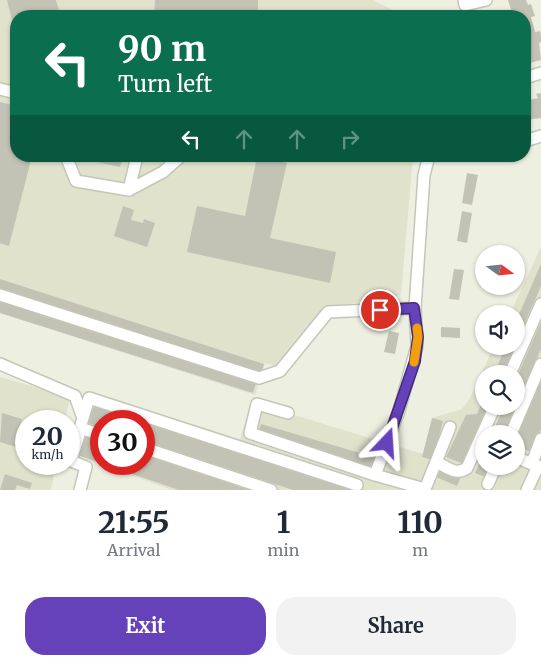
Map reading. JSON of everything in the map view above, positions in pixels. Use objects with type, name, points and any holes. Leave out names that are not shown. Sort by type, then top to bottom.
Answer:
[{"type":"street","points":[[464,0],[465,5],[486,0]]},
{"type":"street","points":[[68,162],[76,181],[129,190],[163,172],[174,162]]},
{"type":"street","points":[[129,190],[136,162]]},
{"type":"street","points":[[375,475],[415,361],[418,337],[414,308],[424,175],[427,162]]},
{"type":"street","points":[[0,295],[259,378],[280,371],[328,312],[414,308]]},
{"type":"street","points":[[514,365],[541,304]]},
{"type":"street","points":[[0,364],[75,396],[82,423],[90,428]]},
{"type":"street","points":[[515,425],[541,364]]},
{"type":"street","points":[[80,490],[86,467],[71,460],[89,398],[300,467],[356,488],[362,470]]},
{"type":"street","points":[[244,449],[257,404],[288,413]]},
{"type":"street","points":[[436,462],[456,472],[467,468],[492,415]]},
{"type":"street","points":[[250,433],[375,475],[427,489],[450,427]]},
{"type":"street","points":[[527,490],[537,466],[541,439]]},
{"type":"street","points":[[155,452],[271,490]]},
{"type":"street","points":[[300,467],[305,452]]},
{"type":"street","points":[[525,460],[537,466]]},
{"type":"street","points":[[488,484],[492,475]]},
{"type":"shaded area","points":[[0,0],[372,0],[393,10],[10,10],[10,162],[412,162],[401,295],[327,308],[278,367],[265,363],[255,395],[0,313]]},
{"type":"shaded area","points":[[541,247],[541,490],[172,490],[130,475],[155,475],[155,419],[238,446],[251,402],[423,454],[432,418],[462,409],[475,387],[475,415],[525,415],[525,365],[485,365],[490,355],[525,355],[525,305],[514,305],[519,295],[525,295],[525,282]]},
{"type":"shaded area","points":[[0,377],[70,397],[67,410],[15,410],[15,475],[54,475],[51,490],[0,490]]},
{"type":"shaded area","points":[[89,398],[126,410],[90,410],[90,460],[80,457],[80,428]]},
{"type":"building","points":[[7,0],[56,0],[59,10],[10,10],[10,12]]},
{"type":"building","points":[[155,0],[258,0],[258,10],[154,10]]},
{"type":"building","points":[[508,0],[526,0],[528,5],[531,4],[535,16],[531,17],[531,10],[511,10]]},
{"type":"building","points":[[531,17],[535,32],[540,31],[541,60],[531,63]]},
{"type":"building","points":[[541,93],[541,118],[531,119],[531,100],[538,98],[536,94]]},
{"type":"building","points":[[0,102],[10,104],[10,162],[30,162],[9,246],[0,243]]},
{"type":"building","points":[[98,162],[121,162],[120,167]]},
{"type":"building","points":[[256,162],[287,163],[270,238],[336,252],[330,283],[187,252],[197,206],[245,216]]},
{"type":"building","points":[[467,173],[478,175],[472,205],[462,203]]},
{"type":"building","points":[[123,206],[134,210],[131,220],[143,223],[144,219],[155,223],[147,247],[114,236]]},
{"type":"building","points":[[462,211],[472,213],[467,243],[457,241]]},
{"type":"building","points":[[541,264],[541,286],[525,322],[525,305],[523,305]]},
{"type":"building","points":[[454,269],[464,270],[459,300],[449,299]]},
{"type":"building","points":[[0,279],[264,364],[261,373],[0,290]]},
{"type":"building","points":[[0,301],[256,383],[253,393],[0,313]]},
{"type":"building","points":[[541,322],[541,349],[525,385],[525,365],[522,365]]},
{"type":"building","points":[[441,327],[460,328],[460,338],[441,337]]},
{"type":"building","points":[[389,331],[399,333],[395,354],[384,352]]},
{"type":"building","points":[[502,355],[511,355],[507,365],[498,365]]},
{"type":"building","points":[[541,379],[541,429],[531,452],[525,450],[525,425],[522,425]]},
{"type":"building","points":[[95,404],[113,410],[93,410]]},
{"type":"building","points":[[2,413],[15,417],[15,447],[0,442]]},
{"type":"building","points":[[466,415],[485,415],[481,425],[475,425],[475,438],[464,464],[446,457]]},
{"type":"building","points":[[500,415],[512,415],[508,425],[496,425]]},
{"type":"building","points":[[432,418],[443,421],[433,460],[422,457]]},
{"type":"building","points":[[155,424],[351,488],[350,490],[293,490],[155,445]]},
{"type":"building","points":[[261,424],[377,458],[374,469],[257,435]]},
{"type":"building","points":[[84,433],[90,435],[90,459],[80,456],[80,446]]},
{"type":"building","points":[[155,457],[250,490],[179,490],[135,475],[155,475]]},
{"type":"building","points":[[440,468],[461,477],[457,486],[436,477]]},
{"type":"building","points":[[5,474],[32,483],[30,489],[17,485],[15,490],[0,490]]},
{"type":"slow traffic","points":[[414,362],[418,346],[417,328]]},
{"type":"route","points":[[380,310],[414,308],[418,337],[415,361],[387,443]]}]
